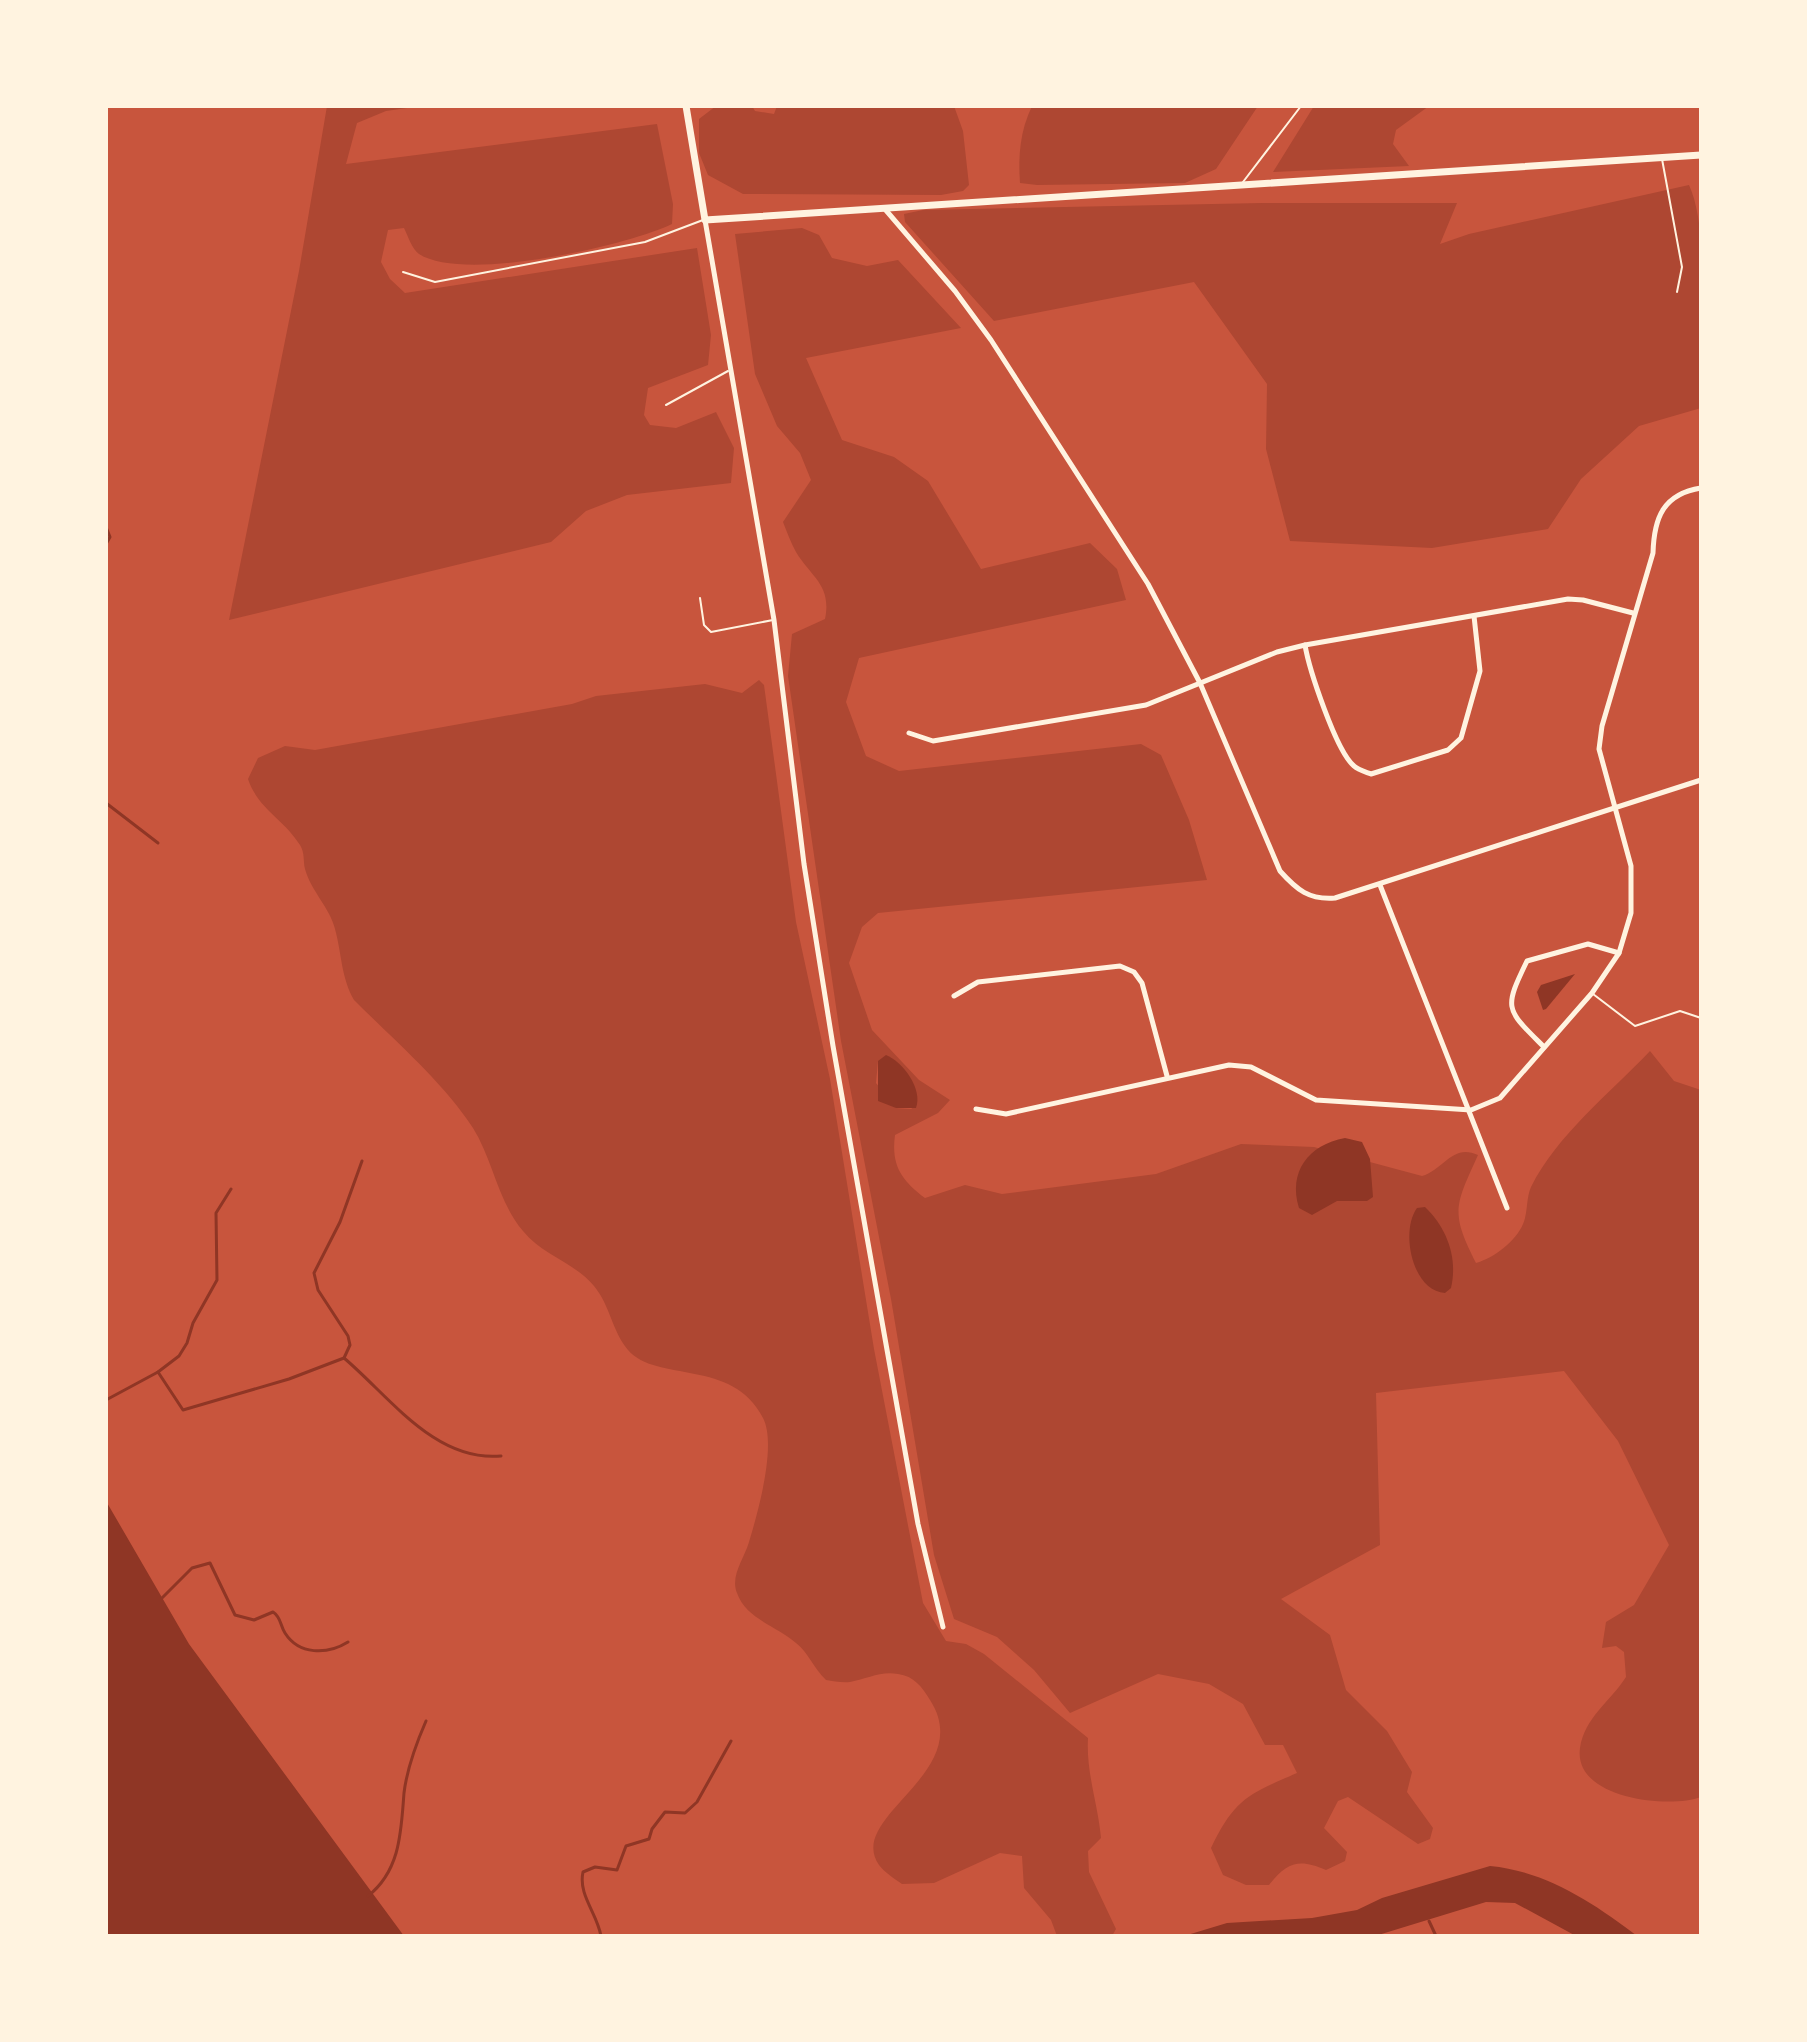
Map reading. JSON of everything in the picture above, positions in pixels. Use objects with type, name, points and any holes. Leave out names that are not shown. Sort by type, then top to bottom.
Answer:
[{"type":"main road","points":[[686,106],[705,220],[1701,155]]},
{"type":"street","points":[[883,207],[955,291],[991,340],[1148,584],[1200,683],[1280,871],[1297,890],[1316,900],[1335,898],[1701,780]]},
{"type":"street","points":[[705,220],[774,620],[804,864],[833,1046],[918,1524],[943,1627]]},
{"type":"street","points":[[976,1109],[1006,1114],[1167,1076],[1229,1065],[1251,1067],[1316,1100],[1471,1110],[1500,1098],[1592,993],[1619,953],[1631,913],[1631,866],[1599,749],[1602,726],[1653,553],[1654,527],[1661,509],[1684,490],[1701,488]]},
{"type":"street","points":[[909,733],[933,741],[1131,707],[1277,652],[1305,645],[1568,599],[1633,613]]},
{"type":"street","points":[[1305,645],[1309,669],[1344,753],[1354,767],[1371,774],[1448,750],[1461,738],[1480,671],[1474,616]]},
{"type":"street","points":[[1380,885],[1507,1208]]},
{"type":"street","points":[[1544,1047],[1513,1016],[1510,996],[1527,961],[1588,944],[1619,953]]},
{"type":"street","points":[[954,996],[978,982],[1120,966],[1134,972],[1142,983],[1167,1076]]},
{"type":"lane","points":[[1243,183],[1301,106]]},
{"type":"lane","points":[[1662,158],[1682,267],[1677,292]]},
{"type":"lane","points":[[403,272],[435,282],[645,242],[705,220]]},
{"type":"lane","points":[[666,405],[732,369]]},
{"type":"lane","points":[[700,598],[704,625],[711,632],[774,620]]},
{"type":"lane","points":[[1592,993],[1635,1026],[1680,1011],[1701,1018]]},
{"type":"shaded area","points":[[327,106],[421,106],[386,111],[357,123],[346,164],[657,124],[673,204],[672,224],[584,251],[507,263],[471,265],[441,262],[419,254],[404,228],[388,230],[381,262],[390,279],[405,293],[697,248],[711,335],[708,365],[648,388],[644,415],[650,425],[676,428],[716,412],[734,448],[731,483],[627,495],[586,511],[551,542],[229,620],[299,271]]},
{"type":"shaded area","points":[[716,106],[752,106],[755,111],[774,114],[777,106],[954,106],[963,131],[969,185],[963,191],[941,195],[743,194],[708,175],[699,153],[699,119]]},
{"type":"shaded area","points":[[1032,106],[1258,106],[1216,169],[1185,183],[1037,185],[1020,183],[1021,144]]},
{"type":"shaded area","points":[[1314,106],[1429,106],[1396,130],[1393,144],[1409,166],[1273,172]]},
{"type":"shaded area","points":[[1689,185],[1696,206],[1702,261],[1701,408],[1639,426],[1581,479],[1548,529],[1432,548],[1290,541],[1266,449],[1267,384],[1194,282],[994,321],[905,222],[904,214],[923,210],[1262,203],[1457,203],[1440,244],[1469,234]]},
{"type":"shaded area","points":[[802,228],[819,235],[832,258],[867,266],[898,260],[961,328],[806,358],[842,440],[894,457],[928,481],[981,569],[1090,543],[1117,569],[1126,600],[859,658],[846,702],[866,756],[899,771],[1141,744],[1161,755],[1189,820],[1207,880],[878,913],[862,927],[849,963],[872,1030],[919,1080],[950,1100],[938,1113],[895,1135],[896,1163],[904,1178],[917,1191],[925,1198],[965,1185],[1002,1194],[1156,1174],[1241,1144],[1314,1147],[1422,1176],[1455,1155],[1469,1152],[1478,1155],[1460,1198],[1459,1220],[1476,1263],[1497,1253],[1515,1237],[1525,1220],[1531,1187],[1555,1150],[1585,1115],[1650,1051],[1674,1081],[1701,1090],[1701,1797],[1668,1802],[1626,1796],[1591,1779],[1582,1765],[1580,1748],[1587,1727],[1626,1677],[1624,1652],[1616,1646],[1602,1648],[1606,1622],[1634,1605],[1669,1545],[1618,1441],[1564,1371],[1376,1393],[1380,1545],[1281,1599],[1330,1635],[1346,1690],[1387,1731],[1412,1772],[1407,1792],[1433,1828],[1430,1839],[1418,1844],[1348,1797],[1338,1801],[1324,1828],[1347,1852],[1345,1861],[1326,1870],[1308,1864],[1294,1864],[1269,1885],[1246,1885],[1223,1875],[1211,1848],[1228,1818],[1255,1793],[1297,1773],[1283,1745],[1265,1745],[1243,1704],[1209,1684],[1158,1674],[1070,1713],[1034,1670],[997,1637],[954,1619],[934,1555],[891,1299],[841,1041],[788,676],[792,634],[825,619],[823,589],[796,552],[783,522],[811,480],[800,453],[777,426],[755,374],[735,234]],"holes":[[[878,1061],[912,1109],[896,1108],[876,1083]]]},
{"type":"shaded area","points":[[759,680],[764,685],[796,922],[830,1079],[874,1349],[923,1603],[946,1641],[966,1644],[984,1654],[1088,1738],[1101,1838],[1088,1851],[1089,1872],[1116,1929],[1112,1936],[1057,1936],[1051,1920],[1024,1888],[1022,1856],[1000,1853],[934,1883],[902,1884],[879,1865],[873,1847],[879,1829],[926,1771],[937,1750],[940,1726],[930,1700],[917,1683],[898,1674],[879,1674],[850,1682],[826,1680],[800,1647],[755,1616],[741,1602],[735,1580],[749,1542],[765,1479],[768,1445],[763,1418],[750,1399],[733,1387],[714,1379],[657,1366],[641,1360],[628,1350],[594,1286],[539,1246],[514,1220],[480,1140],[461,1111],[417,1061],[354,1000],[344,974],[333,921],[308,877],[302,848],[258,798],[248,779],[258,758],[285,746],[315,750],[572,704],[596,696],[705,684],[742,693]]},
{"type":"shaded area","points":[[1575,974],[1543,1010],[1537,992],[1541,985]]},
{"type":"shaded area","points":[[886,1055],[910,1077],[917,1093],[916,1108],[896,1108],[878,1101],[878,1061]]},
{"type":"shaded area","points":[[1345,1138],[1362,1142],[1370,1159],[1373,1197],[1367,1201],[1337,1201],[1312,1215],[1299,1208],[1296,1183],[1299,1172],[1311,1154]]},
{"type":"shaded area","points":[[1425,1207],[1445,1234],[1452,1255],[1451,1288],[1445,1293],[1434,1290],[1424,1282],[1412,1258],[1412,1218],[1417,1208]]},
{"type":"shaded area","points":[[106,1501],[189,1644],[404,1936],[106,1936]]},
{"type":"shaded area","points":[[1490,1866],[1530,1874],[1568,1890],[1637,1936],[1576,1936],[1515,1903],[1486,1902],[1375,1936],[1184,1936],[1227,1923],[1312,1918],[1357,1910],[1382,1898]]},
{"type":"waterway","points":[[106,527],[110,537],[106,544]]},
{"type":"waterway","points":[[106,803],[158,843]]},
{"type":"waterway","points":[[158,1372],[183,1410],[289,1379],[344,1358],[350,1345],[348,1336],[318,1290],[314,1273],[340,1222],[362,1161]]},
{"type":"waterway","points":[[106,1400],[158,1372],[179,1356],[187,1343],[193,1323],[217,1280],[216,1213],[231,1189]]},
{"type":"waterway","points":[[344,1358],[396,1408],[434,1438],[455,1449],[477,1455],[501,1456]]},
{"type":"waterway","points":[[162,1598],[192,1568],[210,1563],[235,1615],[254,1620],[273,1612],[291,1640],[314,1651],[331,1649],[348,1642]]},
{"type":"waterway","points":[[368,1896],[379,1886],[393,1862],[400,1835],[407,1774],[426,1721]]},
{"type":"waterway","points":[[601,1936],[585,1896],[583,1872],[595,1867],[617,1870],[626,1846],[649,1839],[652,1829],[665,1812],[685,1813],[697,1802],[731,1741]]},
{"type":"waterway","points":[[1429,1921],[1436,1936]]}]
